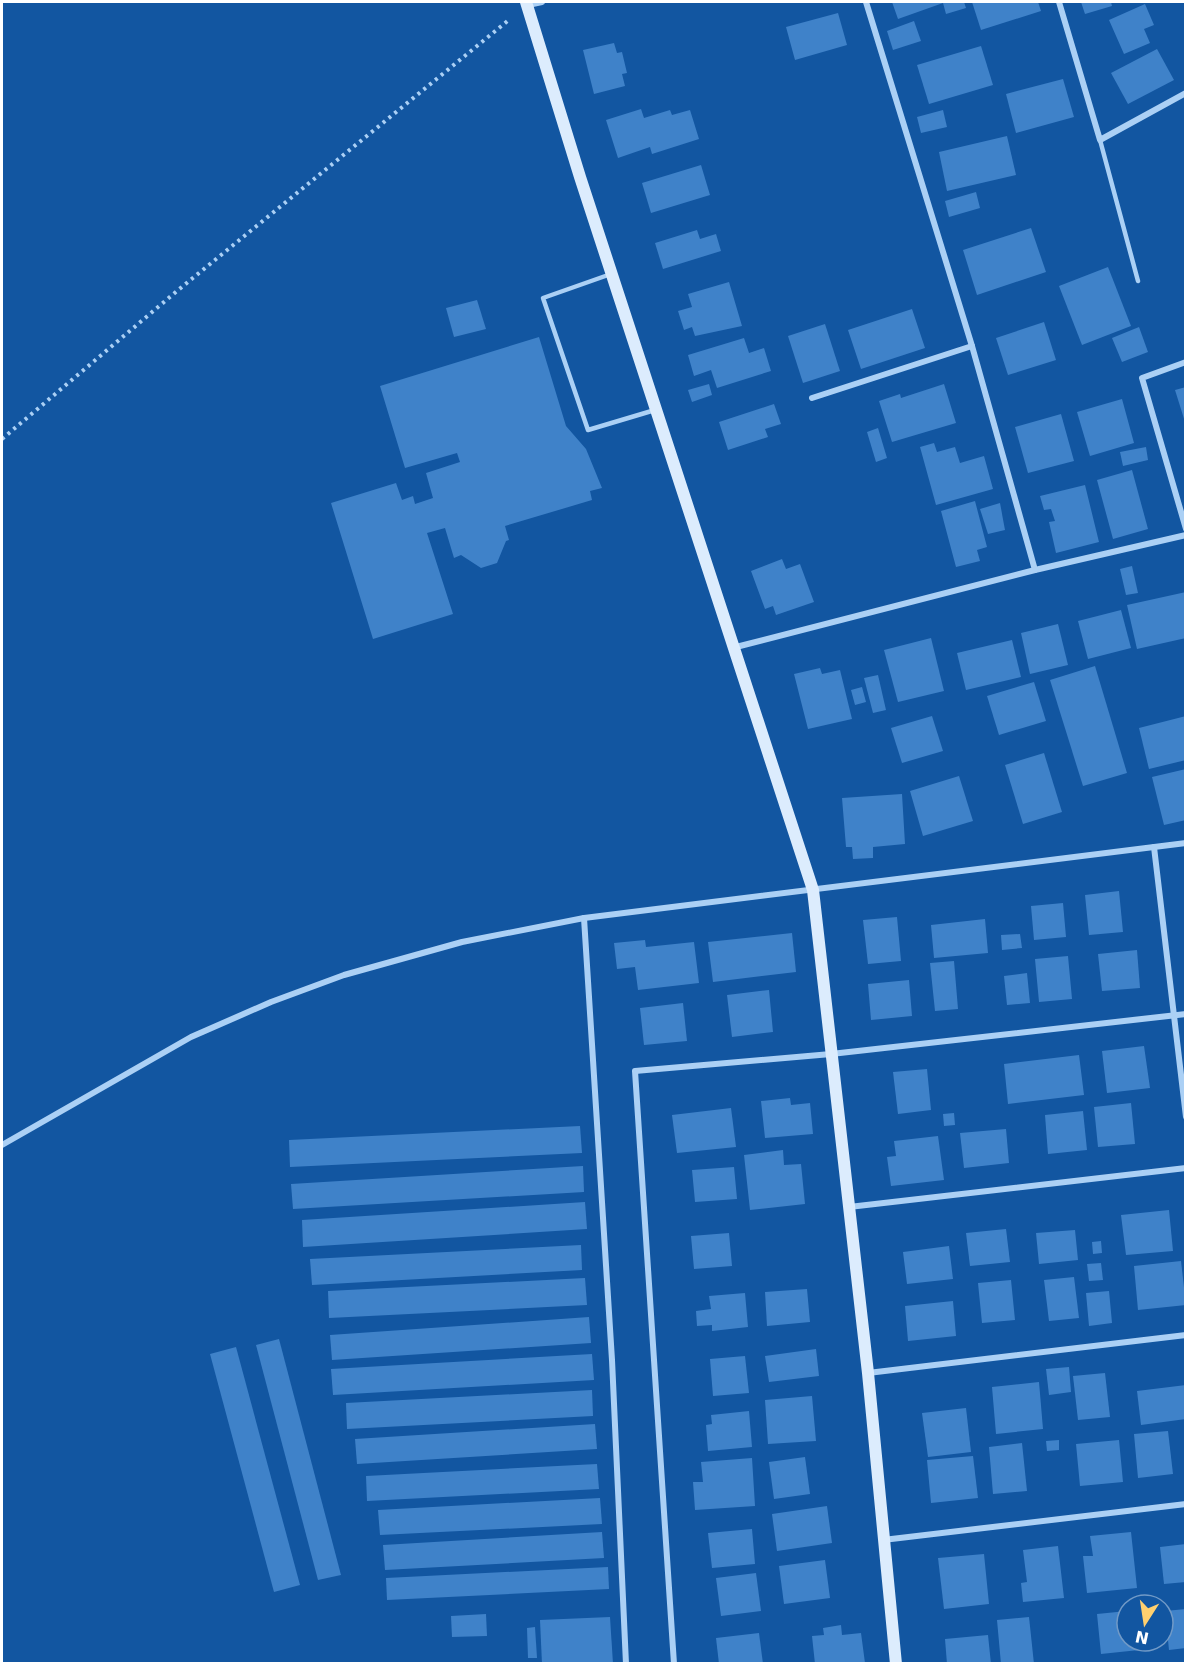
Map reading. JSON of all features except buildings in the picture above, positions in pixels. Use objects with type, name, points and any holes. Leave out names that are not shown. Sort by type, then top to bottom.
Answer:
[{"type":"street","points":[[542,2],[526,3],[813,890],[868,1373],[896,1664]]},
{"type":"street","points":[[866,2],[972,346],[1035,570]]},
{"type":"street","points":[[1059,2],[1100,140],[1185,93]]},
{"type":"street","points":[[812,398],[972,346]]},
{"type":"street","points":[[1185,362],[1142,378],[1185,529]]},
{"type":"street","points":[[736,647],[1035,570],[1185,535]]},
{"type":"street","points":[[2,1145],[191,1037],[271,1002],[344,975],[462,942],[584,918],[1185,843]]},
{"type":"street","points":[[1154,847],[1185,1117]]},
{"type":"street","points":[[584,918],[612,1360],[626,1664]]},
{"type":"street","points":[[674,1664],[635,1071],[831,1054],[1185,1014]]},
{"type":"street","points":[[849,1207],[1185,1168]]},
{"type":"street","points":[[868,1373],[1185,1335]]},
{"type":"street","points":[[883,1540],[1185,1504]]},
{"type":"lane","points":[[1100,140],[1138,280]]},
{"type":"lane","points":[[612,273],[543,298],[588,430],[657,409]]},
{"type":"path","points":[[2,440],[177,291],[526,3]]}]
